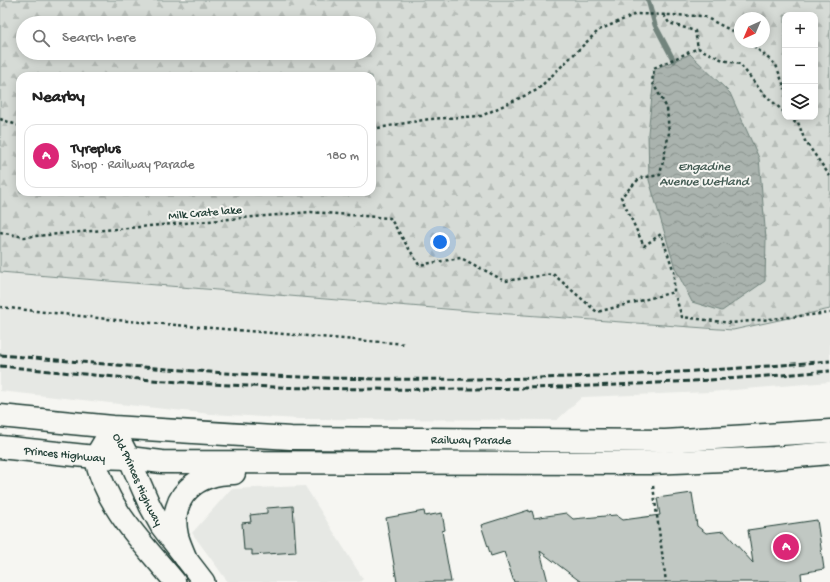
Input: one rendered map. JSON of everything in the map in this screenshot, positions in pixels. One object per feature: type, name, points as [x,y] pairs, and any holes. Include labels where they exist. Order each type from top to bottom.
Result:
[{"type":"highway","points":[[0,416],[113,427]]},
{"type":"highway","name":"Railway Parade","points":[[113,427],[291,438],[665,441],[830,431]]},
{"type":"highway","name":"Princes Highway","points":[[0,447],[95,458],[129,458]]},
{"type":"highway","name":"Railway Parade","points":[[129,458],[162,462],[657,463],[774,458],[830,453]]},
{"type":"highway","points":[[185,557],[177,536],[178,507],[184,495],[192,485],[201,478],[223,473],[450,473],[517,463]]},
{"type":"street","name":"Old Princes Highway","points":[[95,458],[113,427]]},
{"type":"street","name":"Old Princes Highway","points":[[113,427],[161,526],[204,582]]},
{"type":"street","points":[[95,458],[100,478],[110,498],[142,543],[175,582]]},
{"type":"path","points":[[376,128],[429,119],[481,116],[537,90],[599,30],[636,14],[703,16],[734,32]]},
{"type":"path","points":[[664,15],[669,23],[695,31],[698,48],[723,60],[740,64],[762,92],[782,110]]},
{"type":"path","name":"Milk Crate lake","points":[[0,232],[24,237],[311,212],[390,218],[419,265],[462,258],[505,282],[553,274],[597,312],[674,292],[674,272],[661,234],[644,246],[621,197],[640,178],[660,175],[669,133],[667,108],[652,82],[654,68],[698,48]]},
{"type":"path","points":[[756,48],[776,65],[783,84]]},
{"type":"path","points":[[0,120],[16,125]]},
{"type":"path","points":[[792,120],[800,127]]},
{"type":"path","points":[[797,120],[805,141],[830,176]]},
{"type":"path","points":[[676,298],[682,317],[731,323],[830,313]]},
{"type":"path","points":[[0,307],[116,320],[405,344]]},
{"type":"path","points":[[652,486],[666,582]]},
{"type":"shaded area","points":[[0,272],[482,312],[733,330],[830,309],[830,382],[710,392],[582,397],[557,420],[300,419],[211,414],[0,391]]},
{"type":"shaded area","points":[[305,486],[363,579],[360,582],[228,582],[192,533],[231,489]]},
{"type":"green space","points":[[0,0],[830,0],[830,309],[733,330],[482,312],[0,272]]},
{"type":"water","name":"Engadine Avenue Wetland","points":[[690,54],[730,93],[759,158],[766,239],[765,281],[722,311],[692,302],[675,268],[649,180],[648,133],[655,69]]},
{"type":"building","points":[[692,493],[697,526],[706,533],[724,531],[753,563],[748,530],[817,520],[824,569],[801,573],[802,582],[581,582],[540,551],[548,582],[514,582],[504,552],[491,556],[481,525],[529,510],[529,512],[532,511],[534,518],[566,513],[573,519],[616,515],[623,520],[660,515],[657,498]]},
{"type":"building","points":[[293,506],[296,552],[252,555],[252,550],[244,550],[242,523],[251,522],[250,515],[267,513],[267,508]]},
{"type":"building","points":[[424,511],[425,516],[442,513],[445,530],[442,531],[451,582],[397,582],[386,518]]},
{"type":"waterway","points":[[648,0],[655,25],[674,61]]},
{"type":"railway","points":[[0,355],[138,367],[275,376],[414,379],[553,378],[761,367],[830,361]]},
{"type":"railway","points":[[0,366],[206,384],[344,389],[483,389],[622,385],[761,377],[830,371]]},
{"type":"place","name":"Tyreplus","points":[[786,547]]}]
